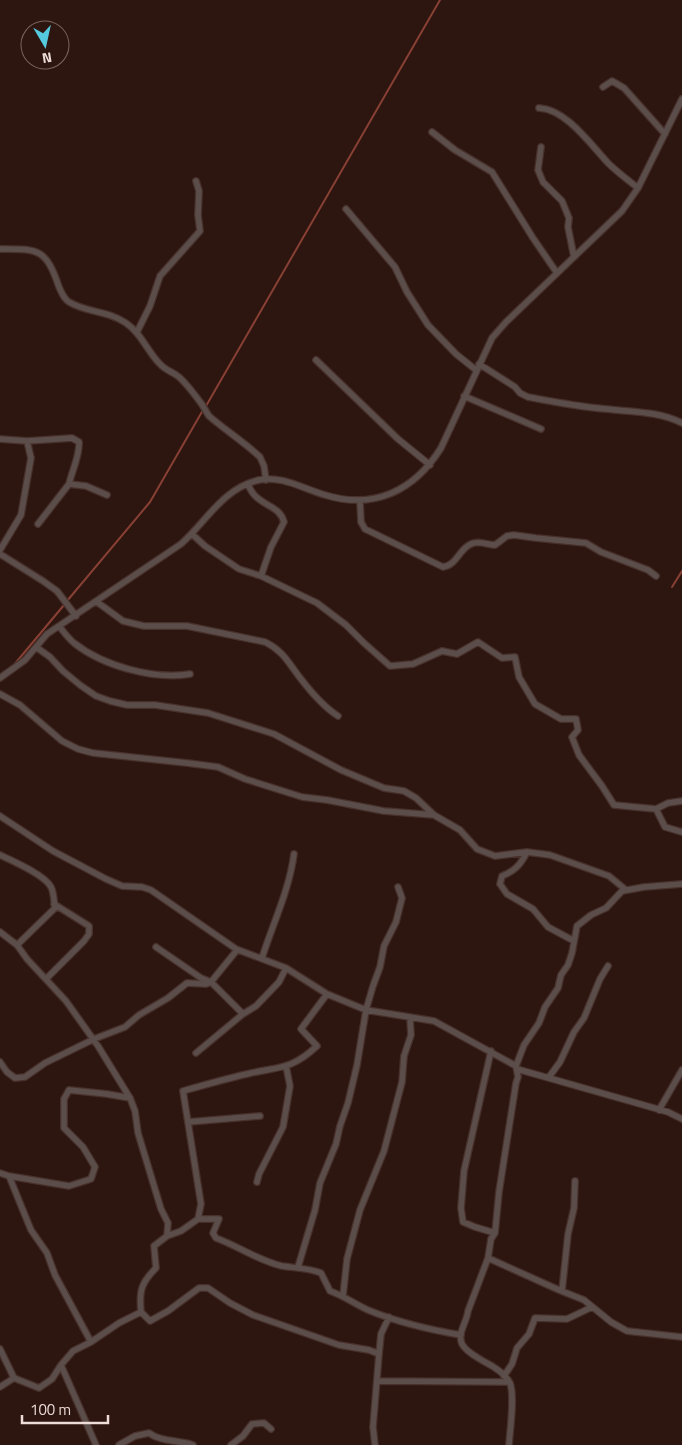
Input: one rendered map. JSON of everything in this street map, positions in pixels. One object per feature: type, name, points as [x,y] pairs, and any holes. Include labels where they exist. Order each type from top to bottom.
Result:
[{"type":"street","points":[[603,87],[612,81],[624,88],[665,134]]},
{"type":"street","points":[[0,678],[25,660],[47,634],[181,544],[224,498],[248,484],[266,480],[286,482],[325,496],[360,501],[383,496],[412,482],[430,465],[441,448],[492,338],[622,211],[638,188],[682,99]]},
{"type":"street","points":[[540,108],[549,108],[572,125],[609,164],[638,188]]},
{"type":"street","points":[[432,132],[455,150],[492,172],[557,273]]},
{"type":"street","points":[[540,147],[538,170],[543,182],[562,201],[569,218],[568,227],[574,257]]},
{"type":"street","points":[[137,332],[150,306],[160,276],[200,232],[198,215],[199,191],[196,181]]},
{"type":"street","points":[[346,209],[395,266],[407,292],[428,324],[456,354],[515,387],[520,393],[528,397],[604,409],[647,412],[670,417],[682,423]]},
{"type":"street","points":[[0,249],[31,249],[37,252],[54,269],[63,296],[70,302],[88,310],[107,313],[126,323],[137,332],[151,355],[191,390],[208,414],[260,457],[264,466],[266,480]]},
{"type":"street","points":[[316,360],[398,439],[430,465]]},
{"type":"street","points":[[464,396],[541,428]]},
{"type":"street","points":[[0,439],[72,438],[79,442],[79,450],[69,484],[38,524]]},
{"type":"street","points":[[0,550],[21,515],[31,458],[27,440]]},
{"type":"street","points":[[69,484],[86,486],[107,495]]},
{"type":"street","points":[[248,484],[251,493],[266,505],[279,511],[284,522],[271,547],[261,576]]},
{"type":"street","points":[[360,501],[361,522],[365,528],[443,567],[450,565],[468,544],[476,542],[495,544],[508,536],[514,535],[586,543],[602,552],[648,570],[656,576]]},
{"type":"street","points":[[192,534],[205,546],[239,569],[261,576],[317,603],[346,625],[390,666],[413,664],[442,651],[457,654],[478,642],[502,658],[515,658],[519,677],[535,704],[561,719],[576,719],[578,730],[572,737],[579,754],[614,805],[656,809],[668,803],[682,801]]},
{"type":"street","points":[[0,554],[57,591],[76,616]]},
{"type":"street","points":[[97,602],[123,621],[144,626],[187,626],[256,640],[274,646],[280,651],[302,681],[338,716]]},
{"type":"street","points":[[59,626],[74,643],[100,659],[121,668],[173,676],[190,674]]},
{"type":"street","points":[[36,647],[50,657],[63,672],[96,696],[127,705],[155,705],[208,713],[274,734],[341,770],[384,788],[404,791],[416,798],[434,815],[460,830],[477,849],[495,856],[527,852],[550,855],[609,876],[626,890]]},
{"type":"street","points":[[0,694],[20,705],[62,740],[78,749],[93,753],[187,762],[218,767],[245,779],[302,797],[384,811],[434,815]]},
{"type":"street","points":[[656,809],[665,827],[682,832]]},
{"type":"street","points":[[0,816],[53,851],[106,879],[122,886],[142,887],[151,890],[237,950],[286,968],[327,994],[366,1010],[410,1018],[429,1019],[491,1051],[517,1067],[668,1112],[682,1119]]},
{"type":"street","points":[[527,852],[514,872],[502,876],[500,884],[508,894],[533,909],[548,928],[574,941]]},
{"type":"street","points":[[262,958],[292,872],[294,854]]},
{"type":"street","points":[[0,855],[21,865],[51,887],[54,908],[17,945]]},
{"type":"street","points":[[509,1445],[510,1382],[495,1367],[464,1348],[461,1335],[488,1258],[491,1239],[495,1233],[499,1192],[518,1077],[517,1067],[524,1046],[539,1023],[545,1007],[558,988],[561,975],[568,965],[577,926],[591,915],[606,908],[622,891],[682,884]]},
{"type":"street","points":[[298,1267],[315,1210],[320,1183],[336,1144],[348,1103],[357,1065],[366,1010],[380,967],[384,946],[396,922],[402,898],[398,887]]},
{"type":"street","points":[[46,979],[89,934],[89,926],[54,904]]},
{"type":"street","points":[[0,932],[17,945],[27,959],[66,1002],[94,1039],[130,1098],[135,1111],[138,1133],[161,1209],[168,1223],[166,1236]]},
{"type":"street","points":[[156,947],[201,978],[211,982],[243,1014]]},
{"type":"street","points":[[0,1062],[7,1072],[15,1078],[25,1076],[46,1063],[94,1039],[125,1027],[139,1015],[168,998],[187,983],[206,984],[211,982],[237,950]]},
{"type":"street","points":[[549,1077],[560,1062],[574,1032],[584,1018],[600,979],[608,966]]},
{"type":"street","points":[[196,1053],[267,996],[279,982],[286,968]]},
{"type":"street","points":[[198,1219],[201,1204],[183,1091],[246,1074],[286,1066],[305,1057],[317,1046],[301,1029],[327,994]]},
{"type":"street","points":[[343,1296],[347,1259],[360,1210],[384,1151],[402,1082],[404,1056],[411,1035],[410,1018]]},
{"type":"street","points":[[491,1051],[464,1171],[461,1208],[463,1222],[495,1233]]},
{"type":"street","points":[[257,1182],[259,1174],[284,1127],[290,1086],[286,1066]]},
{"type":"street","points":[[659,1110],[682,1070]]},
{"type":"street","points":[[0,1173],[69,1186],[91,1178],[95,1167],[84,1147],[64,1128],[64,1099],[69,1090],[130,1098]]},
{"type":"street","points":[[188,1122],[260,1116]]},
{"type":"street","points":[[9,1176],[31,1230],[47,1253],[55,1275],[91,1342]]},
{"type":"street","points":[[562,1291],[568,1234],[574,1208],[575,1181]]},
{"type":"street","points":[[379,1354],[369,1350],[339,1345],[253,1315],[230,1303],[208,1288],[199,1288],[168,1311],[150,1320],[141,1312],[139,1295],[144,1287],[145,1279],[156,1268],[154,1246],[166,1236],[180,1231],[198,1219],[219,1219],[213,1233],[216,1238],[282,1266],[298,1267],[321,1273],[330,1291],[368,1310],[442,1332],[461,1335]]},
{"type":"street","points":[[488,1258],[584,1300],[627,1331],[682,1337]]},
{"type":"street","points":[[504,1376],[512,1364],[517,1348],[529,1334],[535,1318],[567,1319],[592,1307]]},
{"type":"street","points":[[0,1349],[14,1378],[38,1388],[52,1379],[73,1351],[141,1312]]},
{"type":"street","points":[[375,1445],[373,1427],[381,1334],[389,1317]]},
{"type":"street","points":[[61,1365],[96,1445]]},
{"type":"street","points":[[0,1387],[14,1378]]},
{"type":"street","points":[[377,1382],[510,1382]]},
{"type":"street","points":[[231,1445],[243,1436],[252,1424],[264,1423],[271,1429]]},
{"type":"street","points":[[119,1445],[135,1436],[149,1433],[156,1438],[182,1441],[193,1445]]},
{"type":"waterway","points":[[206,406],[440,0]]},
{"type":"waterway","points":[[67,601],[150,502],[203,410]]},
{"type":"waterway","points":[[672,587],[682,571]]},
{"type":"waterway","points":[[13,666],[64,605]]}]
